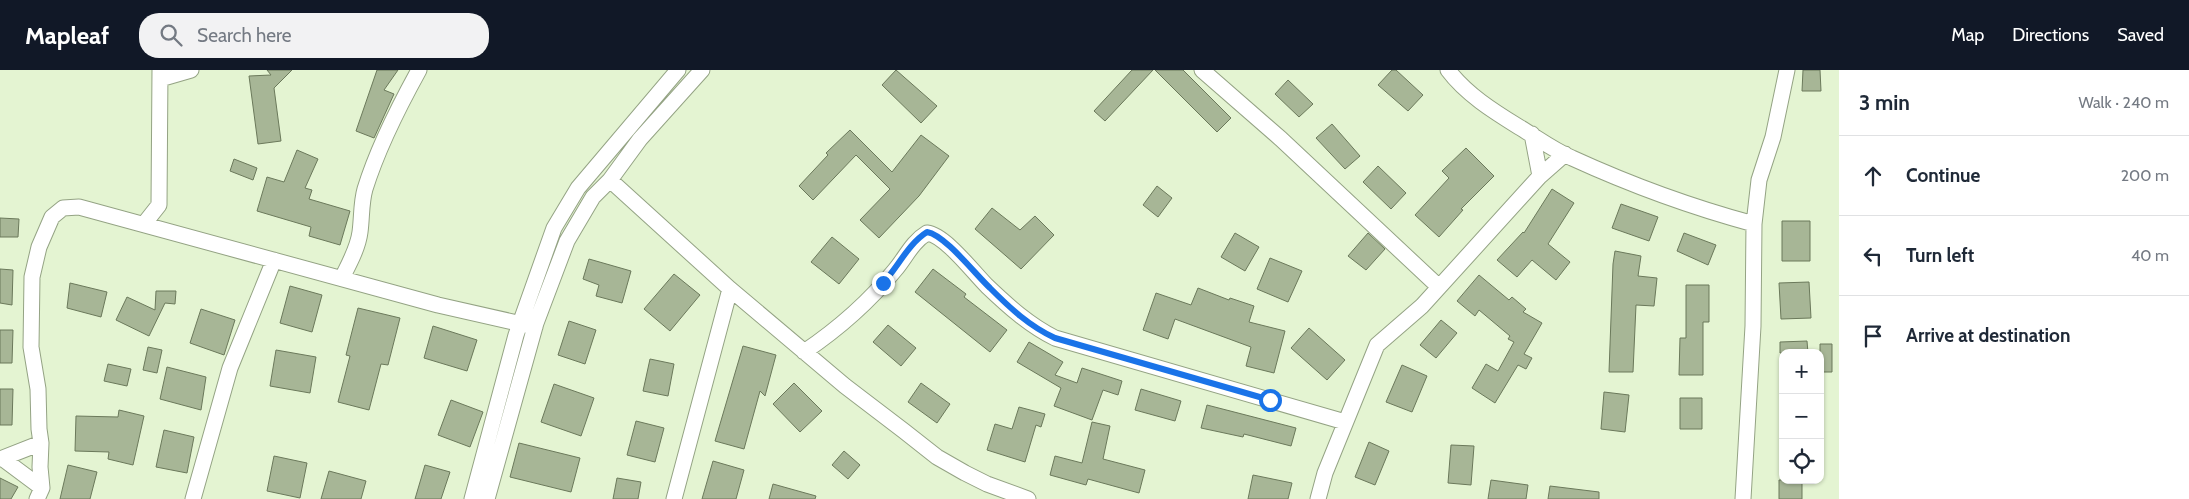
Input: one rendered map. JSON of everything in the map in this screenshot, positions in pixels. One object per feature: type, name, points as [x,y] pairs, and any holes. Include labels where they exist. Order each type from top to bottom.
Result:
[{"type":"street","points":[[144,224],[159,205],[160,74],[191,70]]},
{"type":"street","points":[[342,278],[357,245],[360,232],[361,207],[376,159],[393,118],[420,70]]},
{"type":"street","points":[[472,499],[520,324],[552,234],[578,188],[678,70]]},
{"type":"street","points":[[487,499],[534,327],[566,241],[593,197],[610,180],[640,139],[702,70]]},
{"type":"street","points":[[1202,70],[1281,139],[1439,287]]},
{"type":"street","points":[[1448,70],[1459,85],[1501,115],[1565,154],[1611,175],[1687,204],[1754,224]]},
{"type":"street","points":[[1743,499],[1753,326],[1754,224],[1760,180],[1773,137],[1787,70]]},
{"type":"street","points":[[1532,134],[1540,176]]},
{"type":"street","points":[[1318,499],[1325,473],[1377,345],[1422,306],[1540,176],[1565,154]]},
{"type":"street","points":[[610,180],[730,289],[804,352],[937,457],[988,484],[1027,499]]},
{"type":"street","points":[[40,493],[41,443],[38,389],[31,347],[32,277],[45,230],[52,217],[63,208],[79,207],[438,305],[534,327]]},
{"type":"street","points":[[804,352],[832,334],[859,309],[896,270],[919,238],[927,232],[942,239],[982,281],[1031,326],[1055,338],[1345,422]]},
{"type":"street","points":[[193,499],[230,368],[274,260]]},
{"type":"street","points":[[674,499],[730,289]]},
{"type":"street","points":[[40,493],[2,459],[41,443]]},
{"type":"building","points":[[267,70],[292,70],[274,88],[281,141],[258,144],[249,76],[271,75]]},
{"type":"building","points":[[377,70],[398,70],[384,90],[394,94],[374,138],[356,131]]},
{"type":"building","points":[[896,70],[937,106],[921,123],[882,85]]},
{"type":"building","points":[[1132,70],[1153,70],[1105,121],[1094,111]]},
{"type":"building","points":[[1155,70],[1183,70],[1231,118],[1217,132]]},
{"type":"building","points":[[1392,70],[1396,70],[1423,95],[1408,111],[1378,85]]},
{"type":"building","points":[[1803,70],[1820,70],[1821,91],[1802,91]]},
{"type":"building","points":[[1288,80],[1313,104],[1299,117],[1275,94]]},
{"type":"building","points":[[1332,124],[1360,156],[1345,169],[1316,138]]},
{"type":"building","points":[[850,130],[892,172],[921,135],[949,156],[919,196],[879,238],[860,220],[890,189],[856,155],[813,200],[799,186],[828,155],[826,153]]},
{"type":"building","points":[[1466,148],[1494,176],[1461,209],[1463,210],[1439,237],[1415,215],[1449,178],[1442,171]]},
{"type":"building","points":[[297,150],[318,159],[305,188],[312,190],[309,199],[350,211],[340,245],[309,236],[311,227],[257,211],[267,177],[284,182]]},
{"type":"building","points":[[234,159],[257,168],[253,180],[230,171]]},
{"type":"building","points":[[1378,166],[1406,193],[1391,209],[1363,182]]},
{"type":"building","points":[[1157,186],[1172,198],[1158,217],[1143,205]]},
{"type":"building","points":[[1552,189],[1574,203],[1548,244],[1570,262],[1556,280],[1532,260],[1517,277],[1497,260],[1524,233]]},
{"type":"building","points":[[1621,204],[1658,217],[1649,241],[1612,228]]},
{"type":"building","points":[[992,208],[1020,230],[1035,216],[1054,235],[1021,269],[975,229]]},
{"type":"building","points":[[0,218],[19,219],[18,237],[0,237]]},
{"type":"building","points":[[1782,221],[1810,221],[1810,261],[1782,261]]},
{"type":"building","points":[[1235,233],[1259,247],[1245,271],[1221,257]]},
{"type":"building","points":[[1368,233],[1385,249],[1366,270],[1348,256]]},
{"type":"building","points":[[1684,233],[1716,245],[1708,265],[1677,251]]},
{"type":"building","points":[[832,237],[859,259],[839,284],[811,262]]},
{"type":"building","points":[[1615,251],[1641,256],[1638,276],[1657,278],[1654,306],[1636,305],[1633,372],[1609,372]]},
{"type":"building","points":[[1270,258],[1302,271],[1288,302],[1257,289]]},
{"type":"building","points":[[589,259],[631,271],[622,303],[596,296],[599,285],[583,279]]},
{"type":"building","points":[[0,269],[13,270],[12,305],[0,303]]},
{"type":"building","points":[[933,269],[966,294],[964,297],[1007,330],[990,352],[915,292]]},
{"type":"building","points":[[674,274],[700,295],[670,331],[644,309]]},
{"type":"building","points":[[1479,275],[1509,300],[1512,297],[1526,309],[1523,312],[1542,323],[1524,354],[1532,358],[1526,369],[1518,365],[1495,403],[1472,388],[1486,364],[1498,371],[1514,342],[1508,339],[1510,336],[1479,310],[1475,316],[1457,301]]},
{"type":"building","points":[[1809,282],[1811,318],[1781,319],[1779,283]]},
{"type":"building","points":[[70,283],[107,292],[101,317],[67,308]]},
{"type":"building","points":[[1686,285],[1709,285],[1709,322],[1703,322],[1703,375],[1679,375],[1680,338],[1686,338]]},
{"type":"building","points":[[290,286],[322,295],[312,332],[280,323]]},
{"type":"building","points":[[1198,288],[1229,300],[1230,298],[1254,306],[1249,322],[1285,331],[1274,373],[1246,366],[1251,347],[1175,319],[1168,339],[1143,330],[1156,293],[1191,305]]},
{"type":"building","points":[[156,291],[176,291],[175,304],[165,303],[149,336],[116,320],[127,297],[155,310]]},
{"type":"building","points":[[358,308],[400,318],[388,365],[381,364],[369,410],[338,402],[350,356],[346,355]]},
{"type":"building","points":[[201,309],[235,320],[224,355],[190,343]]},
{"type":"building","points":[[1441,320],[1457,333],[1436,358],[1420,345]]},
{"type":"building","points":[[569,321],[596,330],[585,364],[558,355]]},
{"type":"building","points":[[888,325],[916,348],[901,366],[873,342]]},
{"type":"building","points":[[433,326],[477,340],[467,371],[424,358]]},
{"type":"building","points":[[1309,328],[1345,360],[1327,380],[1291,348]]},
{"type":"building","points":[[0,330],[13,330],[12,363],[0,363]]},
{"type":"building","points":[[1807,341],[1808,349],[1780,349],[1780,342]]},
{"type":"building","points":[[1029,342],[1063,362],[1055,375],[1077,383],[1082,368],[1122,381],[1118,395],[1103,390],[1092,420],[1054,406],[1061,388],[1017,362]]},
{"type":"building","points":[[1820,344],[1832,344],[1832,372],[1824,372],[1824,349],[1820,349]]},
{"type":"building","points":[[743,346],[776,355],[765,396],[760,391],[744,449],[715,441]]},
{"type":"building","points":[[148,347],[162,350],[157,373],[143,370]]},
{"type":"building","points":[[276,350],[316,357],[310,393],[270,386]]},
{"type":"building","points":[[650,359],[674,364],[668,396],[643,391]]},
{"type":"building","points":[[108,364],[131,369],[127,386],[104,381]]},
{"type":"building","points":[[1402,365],[1427,376],[1412,412],[1386,402]]},
{"type":"building","points":[[167,367],[206,377],[201,410],[160,399]]},
{"type":"building","points":[[794,383],[822,411],[800,432],[773,404]]},
{"type":"building","points":[[921,383],[950,404],[937,423],[908,402]]},
{"type":"building","points":[[554,384],[594,398],[581,436],[541,422]]},
{"type":"building","points":[[0,389],[13,389],[12,425],[0,425]]},
{"type":"building","points":[[1141,389],[1181,401],[1175,421],[1135,410]]},
{"type":"building","points":[[1604,392],[1629,395],[1625,432],[1601,429]]},
{"type":"building","points":[[1680,398],[1702,398],[1702,429],[1680,429]]},
{"type":"building","points":[[451,400],[483,412],[470,447],[438,435]]},
{"type":"building","points":[[1207,405],[1296,428],[1291,446],[1244,434],[1243,437],[1201,428]]},
{"type":"building","points":[[1019,407],[1045,414],[1041,427],[1036,425],[1025,462],[987,450],[995,424],[1012,429]]},
{"type":"building","points":[[119,410],[144,416],[133,465],[108,459],[109,452],[75,451],[76,416],[118,417]]},
{"type":"building","points":[[636,421],[664,428],[655,462],[627,455]]},
{"type":"building","points":[[1092,422],[1110,426],[1103,459],[1145,470],[1139,493],[1088,479],[1086,485],[1050,475],[1055,456],[1082,463]]},
{"type":"building","points":[[164,430],[194,437],[187,473],[156,467]]},
{"type":"building","points":[[1369,442],[1389,451],[1375,485],[1355,477]]},
{"type":"building","points":[[519,443],[580,458],[571,492],[510,477]]},
{"type":"building","points":[[1451,445],[1474,446],[1471,485],[1448,483]]},
{"type":"building","points":[[844,451],[860,465],[848,479],[832,465]]},
{"type":"building","points":[[274,456],[307,463],[300,498],[267,491]]},
{"type":"building","points":[[713,461],[744,470],[736,499],[702,499]]},
{"type":"building","points":[[68,465],[97,472],[90,499],[60,499]]},
{"type":"building","points":[[425,465],[450,472],[441,499],[415,499]]},
{"type":"building","points":[[329,471],[366,481],[361,499],[321,499]]},
{"type":"building","points":[[1253,475],[1292,483],[1288,499],[1248,499]]},
{"type":"building","points":[[0,478],[18,487],[11,499],[0,499]]},
{"type":"building","points":[[617,478],[641,482],[638,499],[613,499]]},
{"type":"building","points":[[1491,480],[1528,485],[1526,499],[1488,499]]},
{"type":"building","points":[[773,484],[816,496],[815,499],[769,499]]},
{"type":"building","points":[[1779,484],[1802,484],[1802,499],[1779,499]]},
{"type":"building","points":[[1550,486],[1599,492],[1599,499],[1548,499]]},
{"type":"route","points":[[883,283],[896,270],[919,238],[927,232],[932,233],[942,239],[1018,315],[1043,333],[1066,342],[1270,400]]}]
